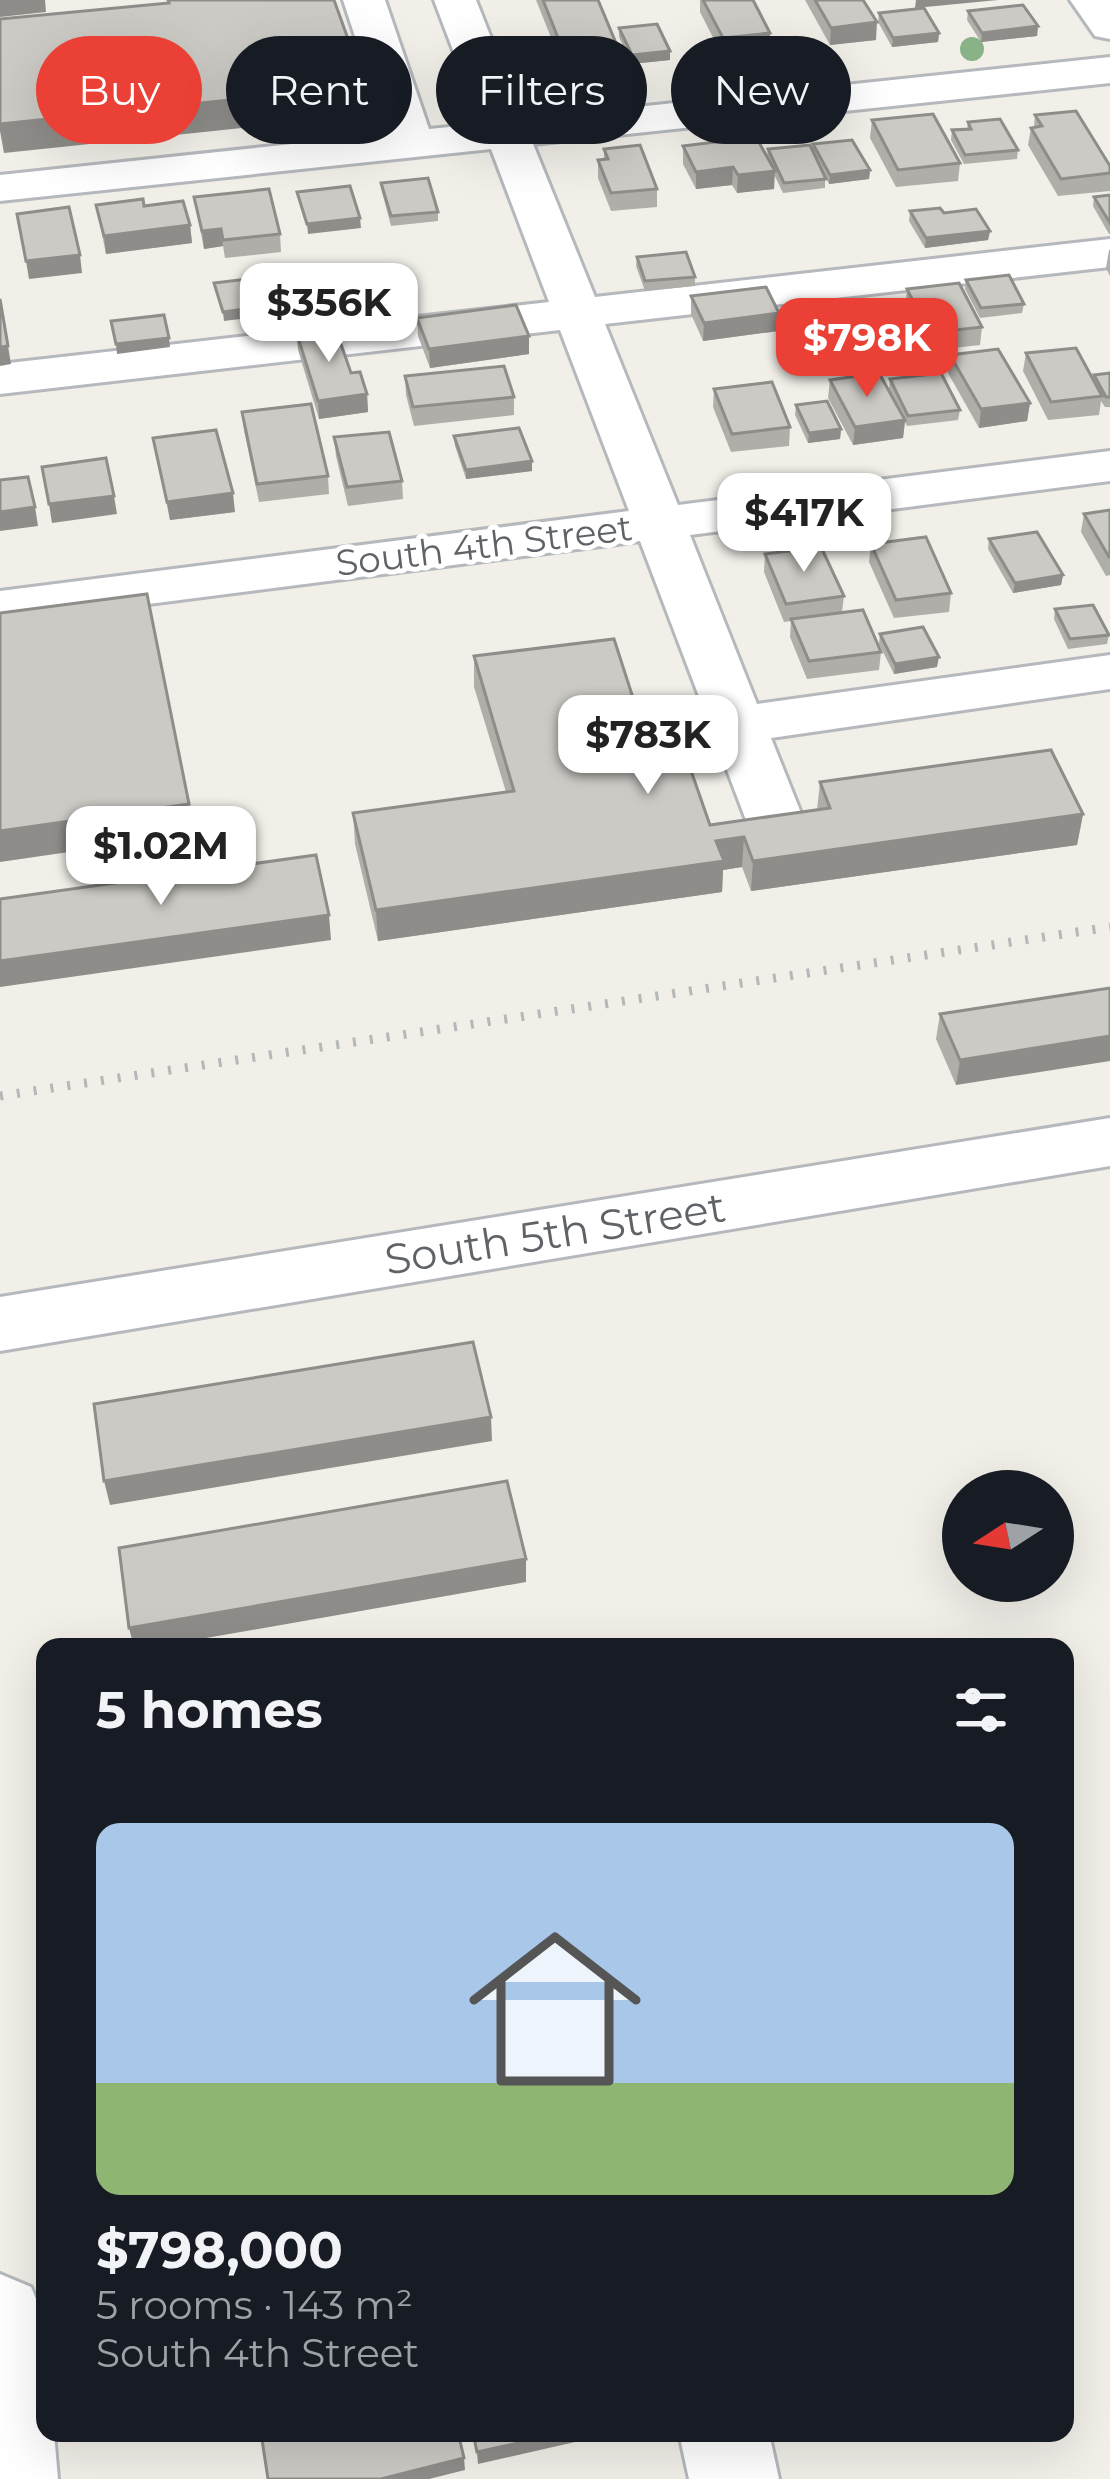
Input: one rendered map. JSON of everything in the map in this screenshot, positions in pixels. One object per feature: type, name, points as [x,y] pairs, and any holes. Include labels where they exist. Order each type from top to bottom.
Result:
[{"type":"street","points":[[364,0],[376,36]]},
{"type":"street","points":[[455,0],[469,36]]},
{"type":"street","points":[[1091,0],[1110,28]]},
{"type":"street","points":[[647,118],[1110,70]]},
{"type":"street","points":[[412,143],[436,140]]},
{"type":"street","points":[[0,188],[403,144]]},
{"type":"street","points":[[512,144],[778,828]]},
{"type":"street","points":[[0,379],[1110,253]]},
{"type":"street","name":"South 4th Street","points":[[0,607],[1110,466]]},
{"type":"street","points":[[737,725],[1110,672]]},
{"type":"street","name":"South 5th Street","points":[[0,1324],[1110,1142]]},
{"type":"street","points":[[13,2479],[16,2334]]},
{"type":"street","points":[[726,2442],[734,2479]]},
{"type":"building","points":[[334,0],[347,36],[226,36],[226,100],[202,103],[202,36],[36,36],[36,120],[0,124],[0,19],[169,3]]},
{"type":"building","points":[[543,0],[598,0],[613,36],[557,36]]},
{"type":"building","points":[[703,0],[753,0],[770,33],[742,36],[722,36]]},
{"type":"building","points":[[815,0],[863,0],[877,22],[831,28]]},
{"type":"building","points":[[1023,5],[1038,26],[982,33],[968,11]]},
{"type":"building","points":[[924,8],[939,33],[893,38],[879,13]]},
{"type":"building","points":[[657,24],[670,51],[647,53],[647,36],[623,36],[619,28]]},
{"type":"building","points":[[1076,111],[1110,173],[1061,179],[1031,128],[1042,126],[1035,115]]},
{"type":"building","points":[[933,114],[960,163],[898,170],[872,120]]},
{"type":"building","points":[[1000,119],[1018,150],[965,155],[952,130],[971,129],[968,122]]},
{"type":"building","points":[[851,140],[870,170],[830,175],[813,144],[851,144]]},
{"type":"building","points":[[760,144],[775,171],[738,175],[733,167],[696,172],[683,146]]},
{"type":"building","points":[[640,145],[657,189],[611,193],[598,160],[608,159],[604,149]]},
{"type":"building","points":[[810,145],[826,179],[784,183],[768,149]]},
{"type":"building","points":[[428,178],[438,212],[391,216],[381,183]]},
{"type":"building","points":[[350,186],[360,218],[307,224],[297,192]]},
{"type":"building","points":[[269,189],[280,234],[223,240],[221,229],[202,231],[194,197]]},
{"type":"building","points":[[1110,195],[1110,223],[1094,197]]},
{"type":"building","points":[[143,199],[144,206],[183,201],[190,225],[104,236],[96,205]]},
{"type":"building","points":[[69,207],[80,255],[26,261],[17,214]]},
{"type":"building","points":[[940,208],[944,213],[976,209],[990,231],[926,238],[910,211]]},
{"type":"building","points":[[686,252],[695,277],[645,281],[637,257]]},
{"type":"building","points":[[1009,275],[1024,304],[981,308],[966,280]]},
{"type":"building","points":[[264,277],[273,305],[223,312],[214,283]]},
{"type":"building","points":[[959,283],[982,327],[929,333],[907,289]]},
{"type":"building","points":[[766,287],[779,313],[704,323],[691,296]]},
{"type":"building","points":[[0,299],[8,346],[0,347]]},
{"type":"building","points":[[516,305],[529,336],[429,349],[417,318]]},
{"type":"building","points":[[164,315],[169,338],[116,344],[111,321]]},
{"type":"building","points":[[335,327],[351,373],[360,372],[367,394],[318,401],[296,331]]},
{"type":"building","points":[[1076,348],[1102,396],[1051,402],[1026,353]]},
{"type":"building","points":[[998,349],[1030,403],[981,409],[950,355]]},
{"type":"building","points":[[504,366],[514,397],[413,407],[405,376]]},
{"type":"building","points":[[879,373],[905,420],[855,427],[830,380]]},
{"type":"building","points":[[941,373],[960,410],[908,416],[890,379]]},
{"type":"building","points":[[1110,373],[1110,397],[1106,397],[1094,375]]},
{"type":"building","points":[[772,382],[790,427],[732,434],[714,389]]},
{"type":"building","points":[[827,401],[841,429],[809,433],[796,405]]},
{"type":"building","points":[[311,404],[328,476],[257,484],[242,412]]},
{"type":"building","points":[[519,428],[532,461],[466,470],[454,436]]},
{"type":"building","points":[[216,430],[233,493],[167,502],[153,438]]},
{"type":"building","points":[[389,432],[402,481],[347,487],[334,437]]},
{"type":"building","points":[[106,458],[114,496],[49,504],[42,467]]},
{"type":"building","points":[[28,477],[35,507],[0,512],[0,480]]},
{"type":"building","points":[[1110,510],[1110,557],[1109,557],[1084,514]]},
{"type":"building","points":[[1037,532],[1063,575],[1015,583],[989,539]]},
{"type":"building","points":[[926,537],[951,593],[896,600],[871,544]]},
{"type":"building","points":[[821,547],[844,596],[786,604],[765,554]]},
{"type":"building","points":[[147,594],[189,804],[0,831],[0,613]]},
{"type":"building","points":[[1093,605],[1109,635],[1070,639],[1055,609]]},
{"type":"building","points":[[863,610],[881,652],[809,661],[791,619]]},
{"type":"building","points":[[923,627],[939,657],[895,664],[880,634]]},
{"type":"building","points":[[614,639],[656,769],[689,765],[710,825],[830,808],[820,782],[1051,750],[1083,814],[753,861],[744,837],[716,841],[724,861],[376,910],[353,813],[514,791],[474,656]]},
{"type":"building","points":[[316,855],[329,915],[0,961],[0,899]]},
{"type":"building","points":[[1110,988],[1110,1036],[960,1060],[940,1014]]},
{"type":"building","points":[[473,1342],[491,1417],[104,1481],[94,1404]]},
{"type":"building","points":[[507,1481],[526,1559],[129,1628],[119,1548]]},
{"type":"building","points":[[262,2442],[460,2442],[464,2458],[381,2479],[268,2479]]},
{"type":"building","points":[[475,2442],[523,2442],[477,2452]]},
{"type":"railway","points":[[0,1096],[1110,927]]}]
